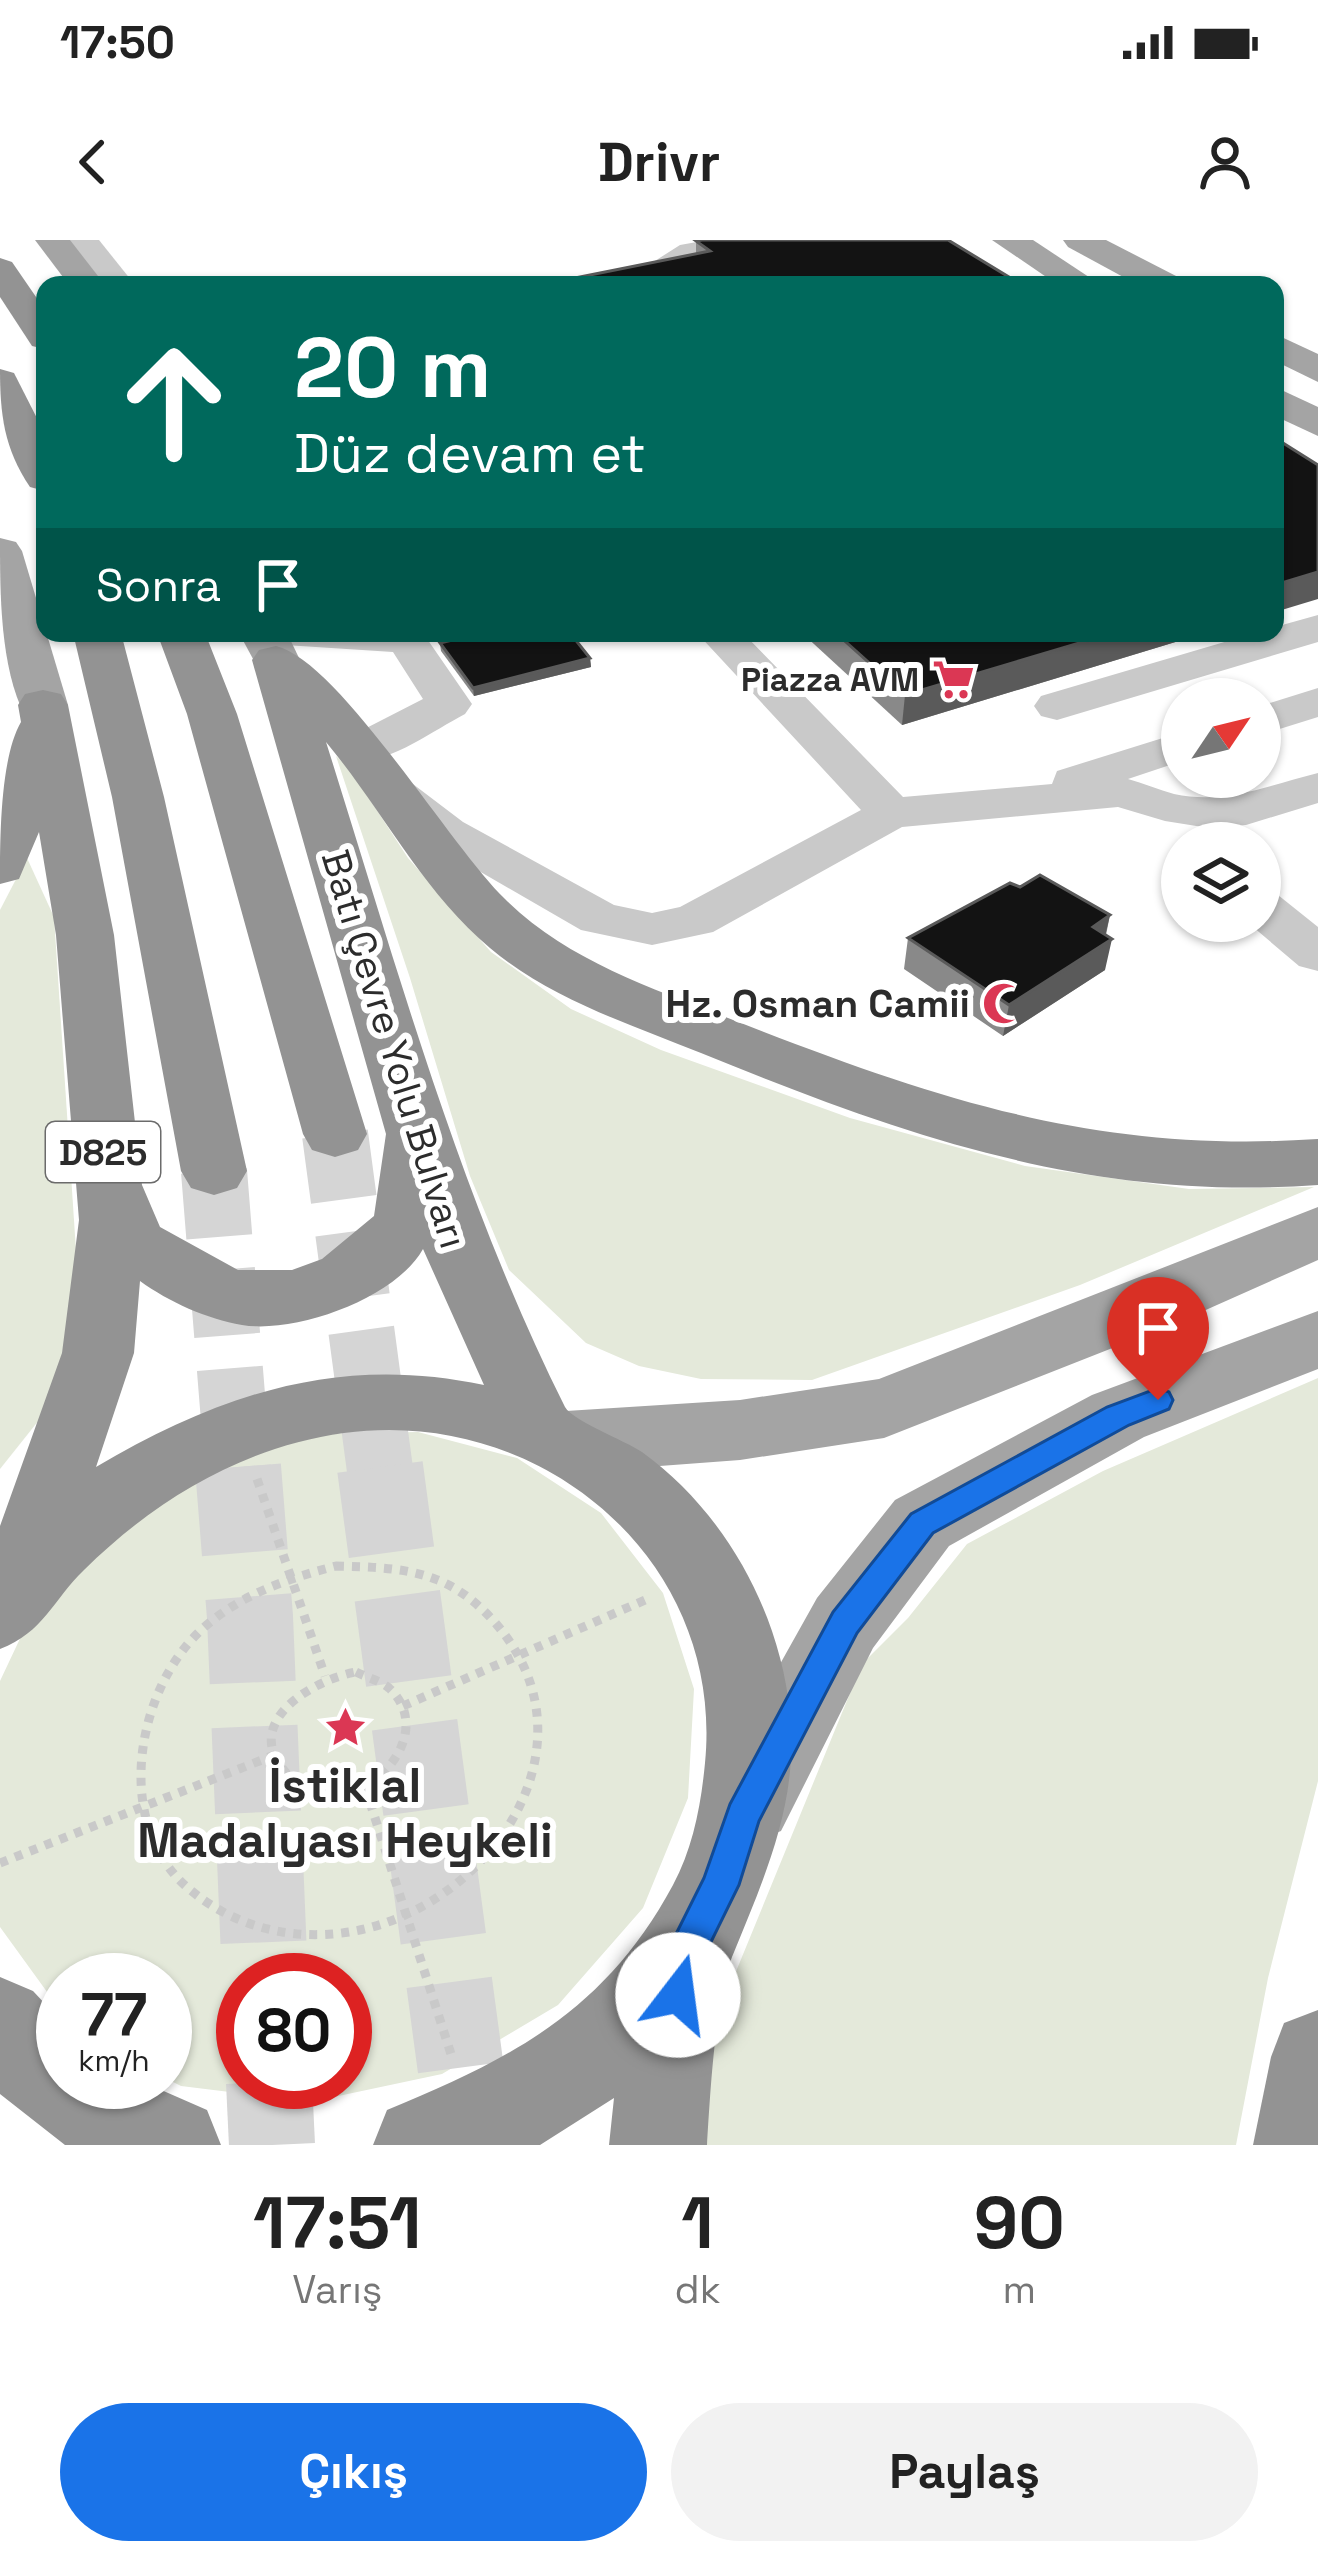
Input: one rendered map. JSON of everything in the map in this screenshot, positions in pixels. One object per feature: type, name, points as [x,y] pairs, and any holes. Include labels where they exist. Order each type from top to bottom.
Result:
[{"type":"highway","points":[[0,269],[36,324]]},
{"type":"highway","points":[[0,381],[36,459]]},
{"type":"highway","points":[[99,642],[138,797],[214,1171]]},
{"type":"highway","name":"Batı Çevre Yolu Bulvarı","points":[[184,642],[212,714],[335,1134]]},
{"type":"highway","name":"Batı Çevre Yolu Bulvarı","points":[[285,642],[415,1126],[462,1263],[552,1436]]},
{"type":"highway","points":[[286,642],[441,866],[534,953],[642,1006],[764,1056],[940,1117],[1064,1150],[1188,1166],[1318,1162]]},
{"type":"highway","name":"D825","points":[[0,867],[28,788],[43,705]]},
{"type":"highway","name":"D825","points":[[9,1601],[98,1353],[112,1220],[85,935],[43,705]]},
{"type":"highway","points":[[106,1178],[134,1243],[173,1270],[246,1299],[296,1297],[346,1278],[393,1242],[407,1216],[415,1126]]},
{"type":"highway","points":[[9,1601],[82,1517],[141,1473],[205,1440],[271,1416],[340,1403],[408,1401],[475,1410],[552,1436],[618,1474],[663,1514],[700,1562],[728,1618],[746,1680],[751,1746],[742,1816],[721,1885],[686,1952],[626,2025],[566,2076],[515,2108],[422,2145]]},
{"type":"highway","points":[[658,2145],[663,2081],[686,1952]]},
{"type":"highway","points":[[0,2024],[26,2057],[104,2116]]},
{"type":"highway","points":[[1302,2145],[1318,2056]]},
{"type":"main road","points":[[52,240],[80,276]]},
{"type":"main road","points":[[1009,240],[1068,276]]},
{"type":"main road","points":[[1080,240],[1148,276]]},
{"type":"main road","points":[[1284,350],[1318,370]]},
{"type":"main road","points":[[1284,404],[1318,424]]},
{"type":"main road","name":"D825","points":[[0,551],[43,705]]},
{"type":"main road","points":[[552,1436],[740,1430],[884,1408],[1156,1302],[1318,1232]]},
{"type":"main road","points":[[742,1816],[845,1623],[922,1523],[1118,1416],[1318,1339]]},
{"type":"street","points":[[83,240],[112,276]]},
{"type":"street","points":[[663,266],[691,252],[768,240]]},
{"type":"street","points":[[1284,638],[1318,628]]},
{"type":"street","points":[[408,642],[449,704],[374,769],[446,832],[599,918],[652,929],[695,920],[891,813],[1122,792],[1165,807],[1209,813],[1246,810],[1318,787]]},
{"type":"street","points":[[727,642],[891,813]]},
{"type":"street","points":[[1057,706],[1271,642]]},
{"type":"street","points":[[1281,714],[1318,702]]},
{"type":"street","points":[[1027,799],[1161,753]]},
{"type":"street","points":[[1122,792],[1161,824]]},
{"type":"street","points":[[1281,923],[1318,954]]},
{"type":"path","points":[[255,1475],[325,1676]]},
{"type":"path","points":[[336,1566],[395,1567],[449,1585],[494,1617],[520,1655],[539,1722],[531,1786],[498,1847],[446,1897],[377,1929],[304,1937],[236,1921],[181,1882],[148,1827],[139,1768],[150,1708],[180,1655],[224,1612],[291,1578],[336,1566]]},
{"type":"path","points":[[403,1706],[663,1593]]},
{"type":"path","points":[[356,1672],[371,1676],[392,1690],[403,1706],[405,1745],[394,1764],[364,1787],[337,1795],[314,1793],[296,1784],[282,1769],[277,1754],[275,1730],[282,1710],[296,1692],[325,1676],[356,1672]]},
{"type":"path","points":[[0,1862],[277,1754]]},
{"type":"path","points":[[364,1787],[455,2066]]},
{"type":"shaded area","points":[[336,756],[350,769],[408,858],[491,952],[571,1009],[661,1050],[850,1118],[1025,1166],[1189,1189],[1314,1187],[1080,1285],[812,1380],[701,1379],[639,1366],[586,1343],[509,1270],[470,1176]]},
{"type":"shaded area","points":[[27,858],[54,917],[78,1281],[51,1405],[0,1469],[0,910]]},
{"type":"shaded area","points":[[1318,1378],[1318,1781],[1268,1978],[1236,2145],[701,2145],[696,2103],[728,1991],[862,1664],[908,1618],[967,1544],[1103,1471]]},
{"type":"shaded area","points":[[418,1432],[517,1458],[601,1513],[663,1593],[694,1689],[688,1798],[643,1908],[558,2005],[442,2074],[372,2089],[372,1953],[216,1953],[216,2090],[192,2087],[192,1953],[36,1953],[36,1977],[0,1927],[0,1681],[33,1611],[111,1526],[206,1467],[312,1434]]},
{"type":"building","points":[[948,240],[1007,276],[585,276],[710,251],[696,241]]},
{"type":"building","points":[[1284,444],[1318,465],[1318,572],[1284,582]]},
{"type":"building","points":[[577,642],[590,658],[473,688],[440,643]]},
{"type":"building","points":[[846,642],[1083,642],[905,695]]},
{"type":"building","name":"Hz. Osman Camii","points":[[1040,875],[1110,915],[1093,927],[1112,939],[1009,1005],[908,938],[1010,883],[1020,887]]},
{"type":"tunnel","points":[[335,1134],[380,1470]]},
{"type":"tunnel","points":[[214,1171],[238,1470]]},
{"type":"tunnel","points":[[238,1467],[250,1617],[264,1953]]},
{"type":"tunnel","points":[[380,1467],[471,2145]]},
{"type":"tunnel","points":[[270,2109],[272,2145]]},
{"type":"place","name":"Piazza AVM","points":[[953,679]]},
{"type":"place","name":"Hz. Osman Camii","points":[[1004,1003]]},
{"type":"place","name":"İstiklal Madalyası Heykeli","points":[[345,1727]]},
{"type":"route","points":[[678,1995],[686,1952],[721,1885],[742,1816],[845,1623],[922,1523],[1118,1416],[1158,1400]]}]
